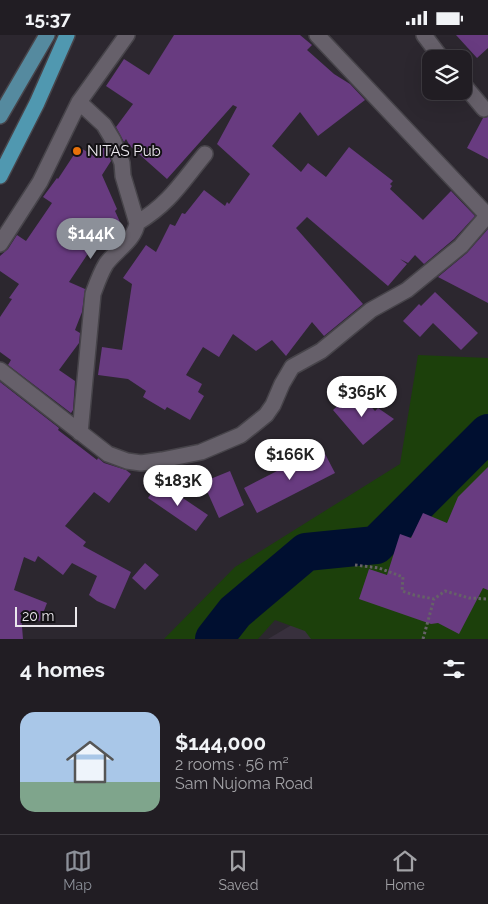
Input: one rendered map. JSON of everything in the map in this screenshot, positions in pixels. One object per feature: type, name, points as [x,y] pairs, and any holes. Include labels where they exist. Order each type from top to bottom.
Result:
[{"type":"highway","points":[[0,176],[37,103],[67,35]]},
{"type":"main road","points":[[0,116],[47,35]]},
{"type":"street","points":[[0,244],[40,182],[79,102],[127,35]]},
{"type":"street","points":[[0,370],[108,454],[127,461],[141,463],[201,452],[242,435],[266,415],[292,367],[321,351],[371,310],[407,291],[461,246],[488,216],[317,35]]},
{"type":"street","points":[[424,35],[435,50]]},
{"type":"street","points":[[472,95],[484,109]]},
{"type":"street","points":[[79,102],[104,125],[113,140],[122,163],[123,176],[137,223],[129,239],[107,263],[93,294],[80,433]]},
{"type":"street","points":[[137,223],[152,214],[169,199],[205,154]]},
{"type":"path","points":[[354,565],[379,568],[404,577],[402,591],[434,599]]},
{"type":"path","points":[[423,639],[434,599],[445,591],[469,598],[488,599]]},
{"type":"shaded area","points":[[300,620],[393,639],[268,639]]},
{"type":"green space","points":[[418,355],[488,358],[488,639],[311,639],[305,631],[275,620],[258,639],[164,639],[235,567],[400,464]]},
{"type":"building","points":[[174,35],[300,35],[312,45],[307,50],[334,74],[350,84],[365,100],[318,136],[300,112],[272,146],[301,172],[308,163],[326,177],[349,147],[393,181],[390,184],[392,186],[390,189],[423,220],[451,191],[475,216],[454,239],[424,264],[415,255],[408,263],[400,259],[407,264],[388,286],[307,217],[296,228],[363,304],[324,336],[312,322],[286,356],[272,340],[256,351],[233,334],[219,357],[203,347],[186,375],[202,384],[198,392],[204,396],[190,420],[167,407],[165,410],[143,397],[146,391],[128,379],[98,375],[102,347],[122,350],[132,284],[123,278],[146,245],[156,252],[170,224],[175,226],[182,213],[185,214],[204,190],[225,206],[227,202],[229,204],[250,174],[217,144],[237,107],[233,105],[167,179],[130,146],[126,139],[124,142],[116,127],[133,104],[106,86],[124,59],[149,75]]},
{"type":"building","points":[[456,35],[488,35],[488,48],[477,58],[472,50],[470,50]]},
{"type":"building","points":[[488,117],[488,159],[467,148],[483,118]]},
{"type":"building","points":[[104,143],[111,161],[102,175],[117,209],[115,211],[124,231],[93,246],[69,282],[85,289],[82,312],[75,330],[80,333],[79,343],[59,370],[75,381],[73,410],[71,413],[8,365],[11,360],[0,352],[0,317],[12,299],[9,298],[19,284],[0,271],[0,256],[8,249],[17,235],[26,241],[52,203],[43,197],[58,179],[79,147],[94,156]]},
{"type":"building","points":[[488,229],[488,303],[438,277],[467,253]]},
{"type":"building","points":[[435,292],[478,333],[461,350],[433,323],[420,337],[403,321],[419,304],[421,306]]},
{"type":"building","points":[[0,382],[97,460],[98,458],[104,463],[126,470],[131,474],[109,503],[94,492],[65,526],[86,542],[83,546],[131,572],[115,609],[89,595],[97,576],[72,563],[63,575],[38,556],[35,562],[24,557],[14,590],[47,603],[40,621],[21,614],[23,639],[0,639]]},
{"type":"building","points":[[353,392],[365,400],[375,411],[378,408],[394,419],[363,445],[333,410]]},
{"type":"building","points":[[322,448],[335,473],[257,513],[244,488]]},
{"type":"building","points":[[488,467],[488,590],[483,588],[459,634],[438,623],[431,624],[359,599],[369,569],[387,575],[400,534],[411,538],[423,513],[447,523],[458,497]]},
{"type":"building","points":[[230,471],[244,505],[219,518],[203,482]]},
{"type":"building","points":[[159,482],[208,515],[196,531],[148,498]]},
{"type":"building","points":[[145,563],[159,575],[145,590],[132,578]]},
{"type":"waterway","points":[[214,639],[235,612],[306,552],[376,545],[488,433]]},
{"type":"place","name":"NITAS Pub","points":[[77,151]]}]
